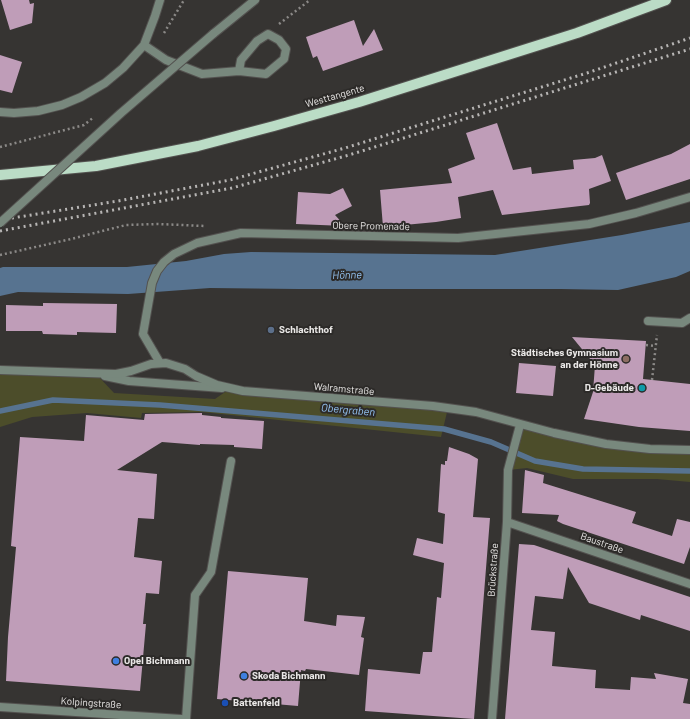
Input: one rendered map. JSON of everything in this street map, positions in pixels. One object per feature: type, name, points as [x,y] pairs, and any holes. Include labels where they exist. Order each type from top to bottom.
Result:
[{"type":"main road","name":"Westtangente","points":[[0,175],[96,166],[198,146],[267,128],[359,102],[577,33],[666,0]]},
{"type":"street","points":[[0,112],[14,113],[38,111],[62,106],[105,83],[123,68],[144,45],[160,0]]},
{"type":"street","points":[[0,223],[121,113],[255,0]]},
{"type":"street","points":[[144,45],[166,60],[202,74],[239,71],[266,74],[284,59],[286,49],[279,40],[268,34],[257,41],[241,60],[239,71]]},
{"type":"street","name":"Obere Promenade","points":[[160,363],[143,334],[152,283],[157,271],[164,262],[174,254],[197,243],[240,233],[458,238],[589,224],[636,213],[690,197]]},
{"type":"street","points":[[648,321],[682,323],[690,318]]},
{"type":"street","name":"Walramstraße","points":[[0,370],[116,374],[131,371],[151,364],[160,363],[175,365],[207,381],[229,389],[433,406],[476,412],[569,437],[606,444],[650,449],[690,450]]},
{"type":"street","points":[[96,374],[130,381],[229,389]]},
{"type":"street","name":"Brückstraße","points":[[492,719],[507,522],[508,470],[520,424]]},
{"type":"street","points":[[186,719],[195,595],[211,572],[231,461]]},
{"type":"street","name":"Baustraße","points":[[507,522],[690,584]]},
{"type":"street","name":"Kolpingstraße","points":[[0,707],[181,719]]},
{"type":"path","points":[[268,34],[310,0]]},
{"type":"path","points":[[0,147],[84,125],[96,116]]},
{"type":"path","points":[[0,255],[70,240],[126,225],[158,224],[211,227]]},
{"type":"path","points":[[652,380],[658,322]]},
{"type":"path","points":[[646,345],[656,346]]},
{"type":"green space","points":[[0,371],[96,374],[114,393],[215,399],[228,390],[448,408],[441,437],[202,412],[142,413],[141,418],[87,413],[32,417],[0,427]]},
{"type":"green space","points":[[520,425],[576,438],[690,451],[690,482],[657,479],[573,479],[527,468],[508,470]]},
{"type":"water","name":"Hönne","points":[[690,222],[690,271],[676,277],[618,290],[210,288],[128,294],[18,292],[0,296],[0,268],[3,267],[127,267],[186,261],[224,254],[251,252],[495,255],[622,235]]},
{"type":"building","points":[[1,0],[29,0],[30,4],[34,3],[32,23],[10,30]]},
{"type":"building","points":[[354,20],[363,46],[374,29],[383,50],[323,71],[317,56],[313,58],[306,37]]},
{"type":"building","points":[[0,55],[22,62],[12,93],[0,90]]},
{"type":"building","points":[[497,123],[513,170],[531,167],[532,174],[574,169],[573,160],[595,158],[602,155],[611,181],[589,189],[589,205],[502,215],[493,190],[458,197],[461,218],[383,227],[380,190],[452,183],[448,169],[475,159],[466,133]]},
{"type":"building","points":[[690,144],[690,179],[626,200],[616,173],[671,154]]},
{"type":"building","points":[[343,188],[352,206],[335,215],[345,226],[296,224],[298,192],[330,194]]},
{"type":"building","points":[[43,303],[117,304],[116,333],[77,332],[77,335],[43,334],[42,331],[6,331],[6,305],[43,306]]},
{"type":"building","name":"D-Gebäude","points":[[572,337],[646,341],[643,379],[690,384],[690,431],[639,427],[584,419],[593,392],[595,365]]},
{"type":"building","points":[[519,363],[556,366],[553,396],[516,393]]},
{"type":"building","points":[[202,413],[202,415],[221,418],[264,421],[262,449],[234,447],[234,445],[200,445],[162,442],[117,470],[157,474],[154,519],[138,518],[134,557],[162,561],[159,594],[146,593],[143,624],[146,624],[140,691],[6,681],[8,637],[16,547],[11,546],[20,437],[84,441],[86,415],[144,420],[145,414]]},
{"type":"building","points":[[449,447],[478,459],[473,517],[490,518],[474,719],[365,711],[368,669],[420,674],[423,652],[432,652],[437,597],[441,598],[444,563],[413,555],[417,538],[443,544],[445,514],[438,512],[441,464],[445,465],[445,461],[447,461]]},
{"type":"building","points":[[525,470],[544,475],[543,483],[636,512],[632,523],[672,536],[677,519],[690,522],[690,547],[684,564],[563,524],[557,521],[559,515],[522,513]]},
{"type":"building","points":[[519,544],[534,545],[690,597],[690,631],[641,615],[640,620],[589,603],[568,567],[563,599],[535,596],[531,630],[555,632],[552,666],[596,670],[595,688],[630,690],[631,677],[656,679],[654,673],[688,679],[683,703],[690,704],[690,719],[505,719]]},
{"type":"building","points":[[228,571],[308,578],[304,621],[336,626],[337,615],[365,617],[361,637],[364,638],[359,675],[306,669],[305,671],[301,670],[298,706],[217,699]]},
{"type":"waterway","name":"Obergraben","points":[[0,411],[53,400],[160,405],[444,429],[491,442],[535,461],[583,469],[690,471]]},
{"type":"railway","points":[[0,220],[118,201],[230,180],[345,148],[587,73],[690,38]]},
{"type":"railway","points":[[0,231],[232,188],[349,155],[690,49]]},
{"type":"place","name":"Schlachthof","points":[[271,330]]},
{"type":"place","name":"Städtisches Gymnasium an der Hönne","points":[[626,359]]},
{"type":"place","name":"D-Gebäude","points":[[642,388]]},
{"type":"place","name":"Opel Bichmann","points":[[116,661]]},
{"type":"place","name":"Skoda Bichmann","points":[[244,676]]},
{"type":"place","name":"Battenfeld","points":[[225,703]]}]
